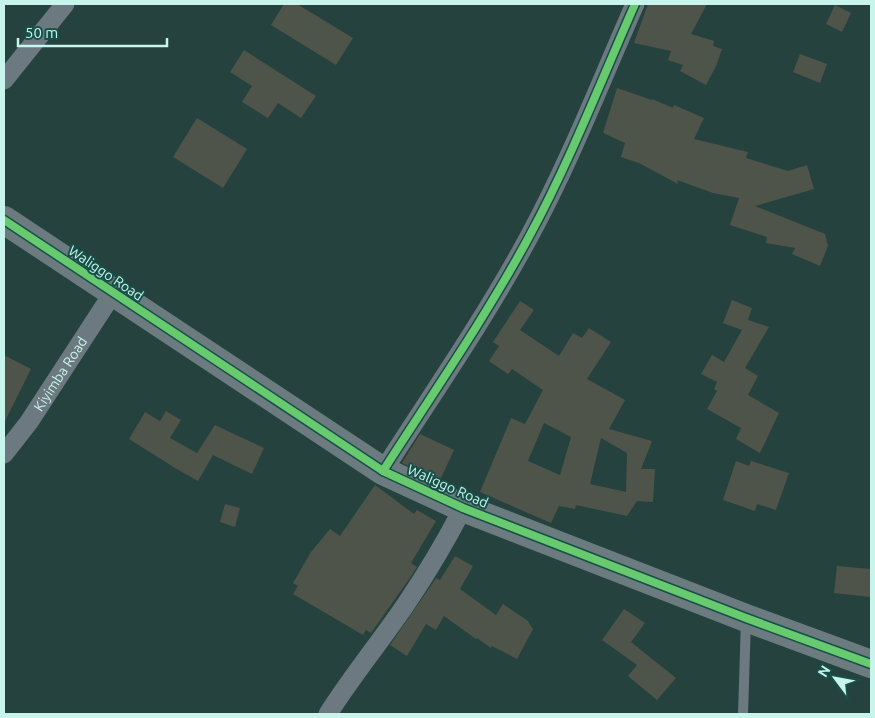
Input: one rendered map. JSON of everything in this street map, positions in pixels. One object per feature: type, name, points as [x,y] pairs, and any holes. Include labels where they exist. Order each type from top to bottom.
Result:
[{"type":"street","points":[[4,80],[65,4]]},
{"type":"street","points":[[383,470],[472,333],[530,235],[575,143],[635,4]]},
{"type":"street","name":"Waliggo Road","points":[[4,220],[383,470],[463,508],[746,618],[871,664]]},
{"type":"street","name":"Kiyimba Road","points":[[4,454],[29,422],[112,293]]},
{"type":"street","points":[[328,714],[405,605],[441,550],[463,508]]},
{"type":"lane","points":[[743,714],[746,618]]},
{"type":"building","points":[[284,4],[297,4],[353,38],[336,65],[271,25]]},
{"type":"building","points":[[648,4],[707,4],[691,34],[714,41],[713,46],[722,49],[706,85],[680,71],[683,65],[668,60],[671,51],[634,43]]},
{"type":"building","points":[[835,5],[851,13],[842,32],[826,24]]},
{"type":"building","points":[[244,50],[316,96],[301,118],[278,103],[268,118],[242,102],[252,86],[230,72]]},
{"type":"building","points":[[800,54],[827,64],[820,83],[793,72]]},
{"type":"building","points":[[617,88],[673,108],[674,105],[704,118],[694,139],[748,152],[746,158],[788,171],[807,165],[814,189],[755,206],[825,234],[828,246],[820,266],[792,254],[795,248],[766,243],[767,237],[730,225],[739,198],[713,193],[677,180],[678,184],[639,163],[621,157],[625,143],[603,133]]},
{"type":"building","points":[[197,118],[247,149],[223,188],[173,157]]},
{"type":"building","points":[[732,300],[752,308],[748,320],[769,327],[745,368],[758,376],[748,395],[779,413],[760,453],[736,439],[741,428],[707,409],[717,391],[714,389],[717,382],[701,374],[712,355],[724,362],[742,330],[723,323]]},
{"type":"building","points":[[520,301],[534,310],[520,330],[559,356],[573,333],[582,338],[589,328],[611,342],[587,379],[625,400],[609,429],[652,441],[641,469],[655,469],[653,502],[637,501],[627,516],[576,505],[575,509],[559,506],[551,523],[480,492],[511,418],[525,424],[543,390],[512,369],[508,374],[489,361],[499,346],[493,342]],"holes":[[[544,423],[571,437],[560,475],[528,461]],[[601,438],[627,453],[626,492],[590,484]]]},
{"type":"building","points":[[4,355],[31,369],[4,423]]},
{"type":"building","points":[[166,411],[181,420],[170,438],[197,453],[215,425],[264,448],[252,474],[213,455],[198,481],[129,439],[145,412],[160,421]]},
{"type":"building","points":[[420,434],[454,450],[440,480],[402,463]]},
{"type":"building","points":[[736,461],[749,466],[751,461],[789,473],[776,510],[757,504],[755,511],[723,500]]},
{"type":"building","points":[[375,485],[414,514],[417,510],[436,521],[411,563],[417,567],[412,575],[371,633],[366,630],[363,635],[293,594],[298,586],[293,583],[311,552],[330,529],[340,536]]},
{"type":"building","points":[[225,504],[240,508],[235,527],[220,522]]},
{"type":"building","points":[[455,556],[473,566],[460,589],[496,615],[503,604],[528,621],[533,629],[517,659],[492,646],[491,648],[444,616],[436,630],[426,624],[407,656],[390,645],[436,578],[440,580]]},
{"type":"building","points":[[837,566],[871,569],[870,597],[834,593]]},
{"type":"building","points":[[624,609],[645,623],[631,642],[676,678],[657,700],[628,676],[637,665],[602,640]]},
{"type":"cycle path","points":[[383,471],[477,325],[530,235],[572,150],[635,4]]},
{"type":"cycle path","points":[[4,220],[383,471],[463,508],[746,618],[871,664]]}]
